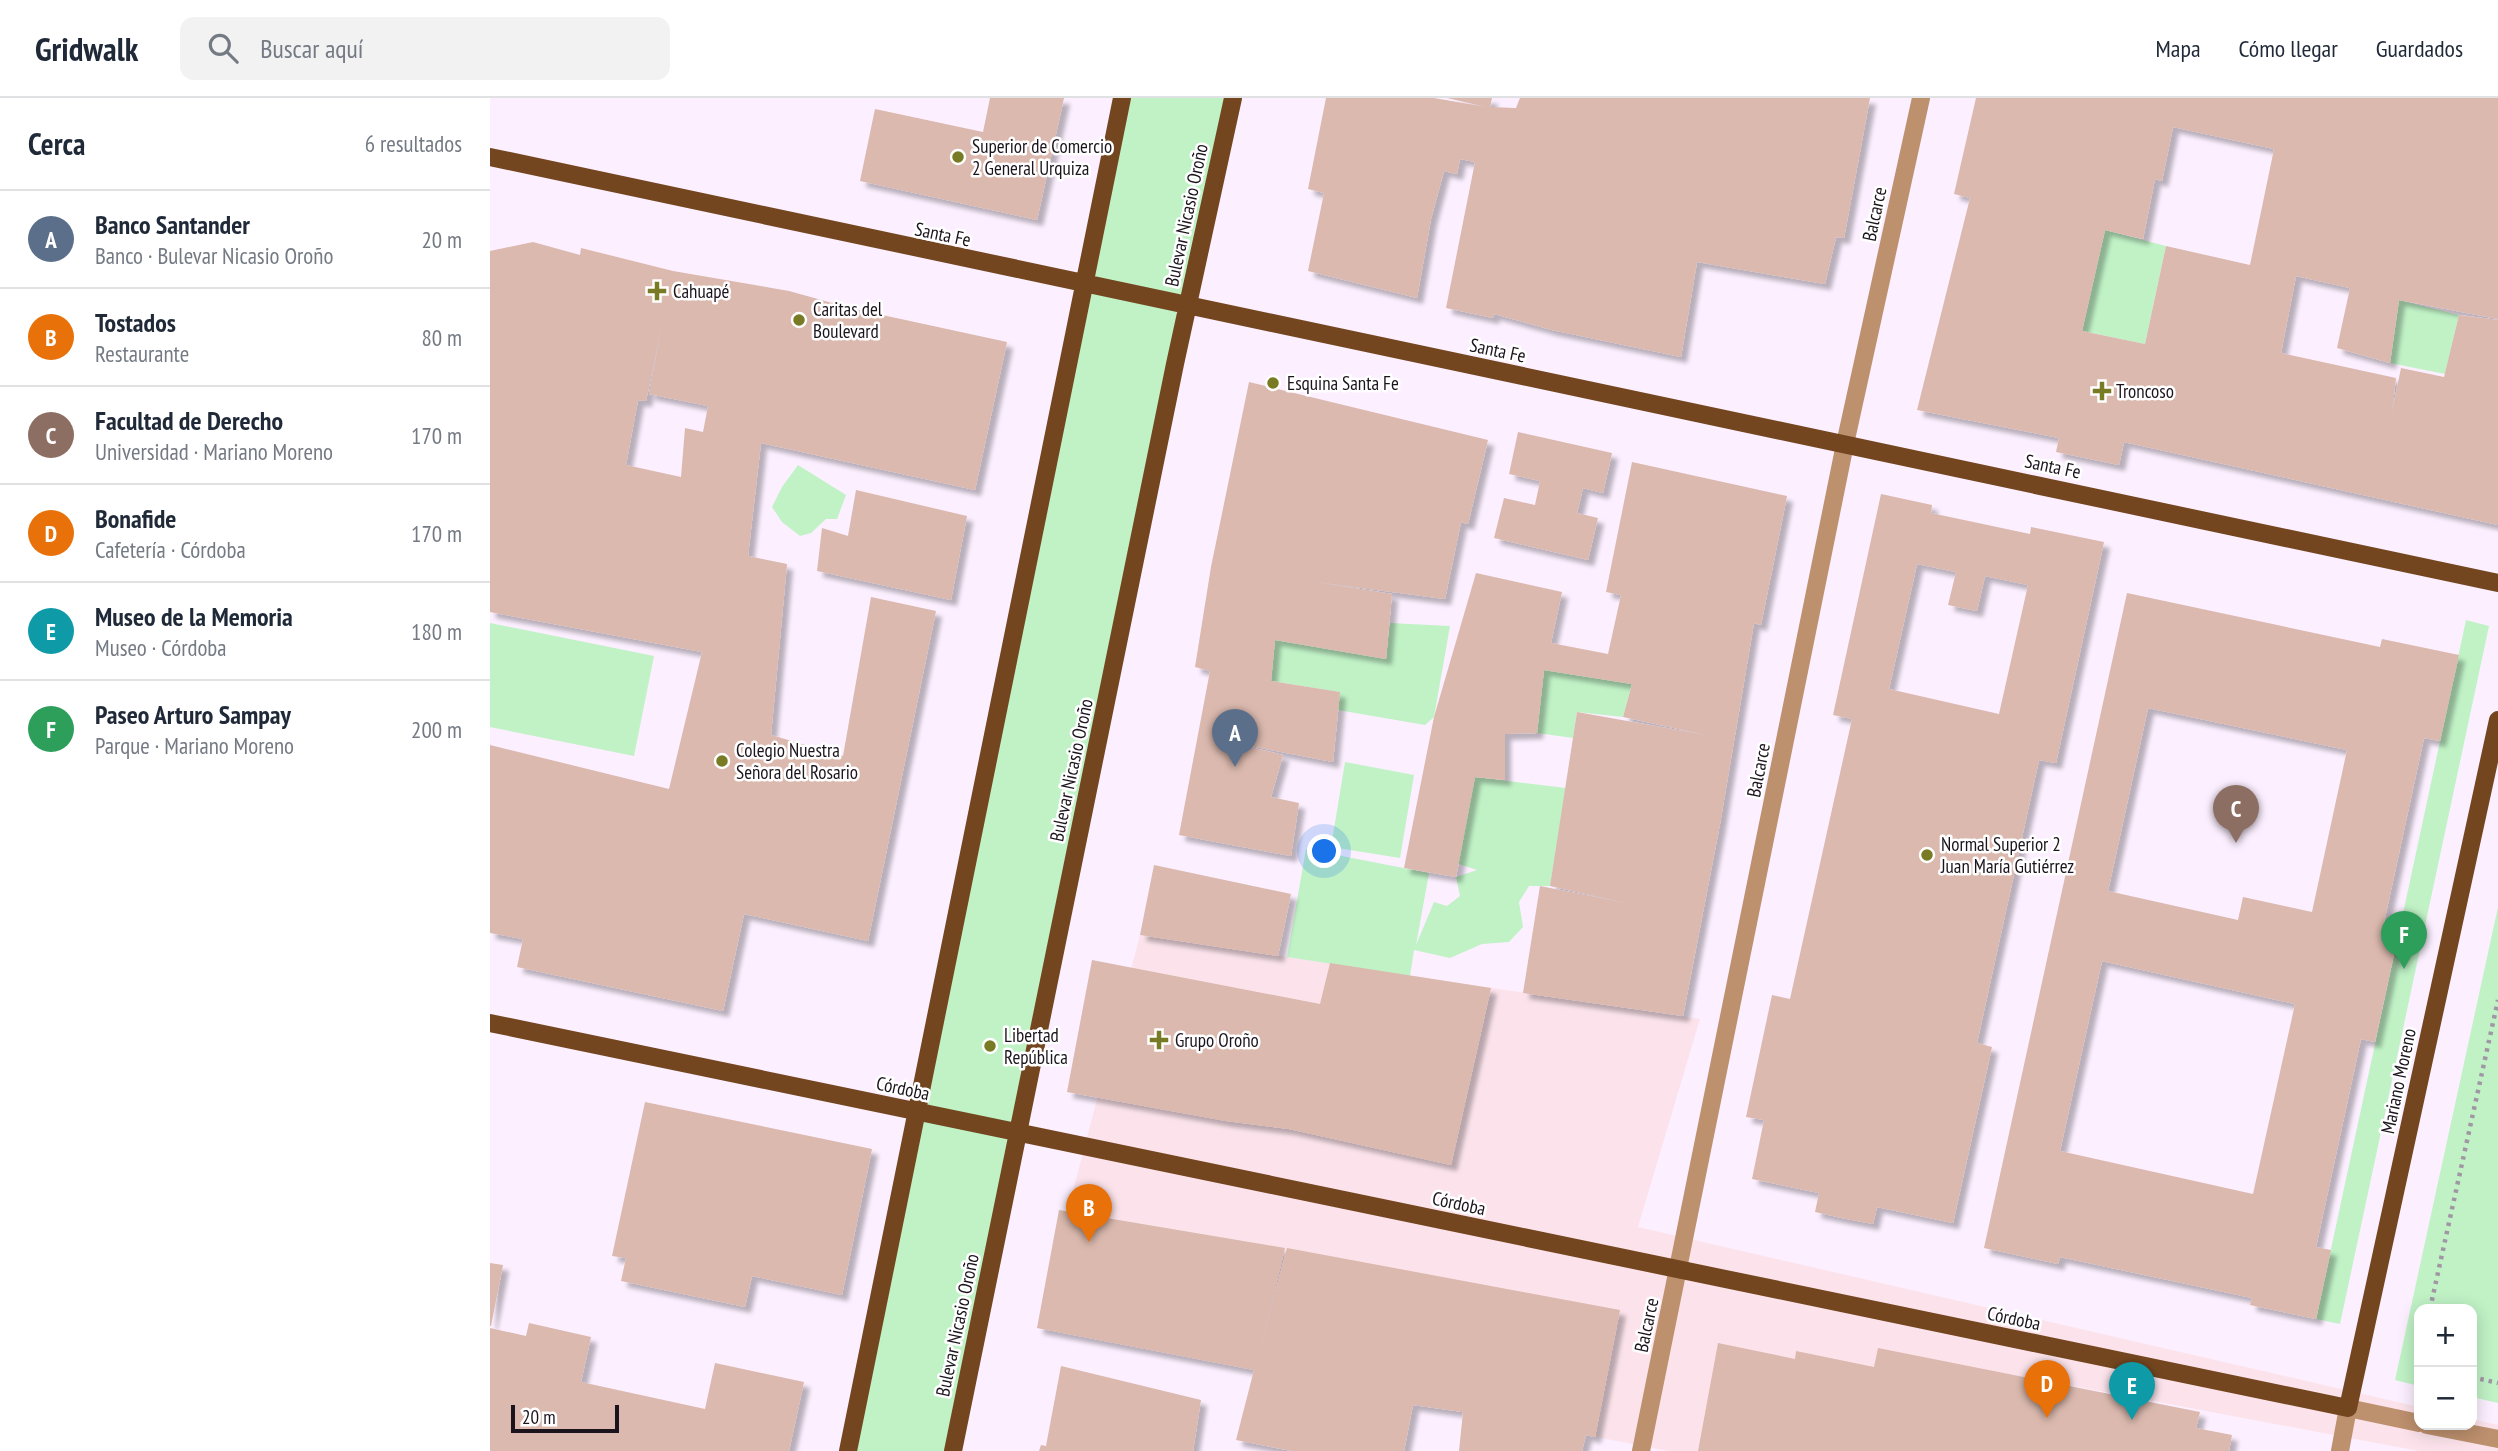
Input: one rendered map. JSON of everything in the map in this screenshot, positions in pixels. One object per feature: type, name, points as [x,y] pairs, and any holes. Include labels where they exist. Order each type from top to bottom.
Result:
[{"type":"main road","points":[[848,1451],[919,1113],[1122,98]]},
{"type":"main road","name":"Bulevar Nicasio Oroño","points":[[953,1451],[1233,98]]},
{"type":"main road","name":"Santa Fe","points":[[490,157],[1083,286],[2498,583]]},
{"type":"main road","name":"Mariano Moreno","points":[[2348,1408],[2498,720]]},
{"type":"main road","name":"Córdoba","points":[[490,1023],[2348,1408]]},
{"type":"street","name":"Balcarce","points":[[1641,1451],[1845,444],[1921,98]]},
{"type":"street","name":"Córdoba","points":[[2348,1408],[2414,1422]]},
{"type":"street","name":"Mariano Moreno","points":[[2340,1451],[2348,1408]]},
{"type":"street","points":[[2451,1430],[2498,1440]]},
{"type":"path","points":[[2431,1304],[2498,1000]]},
{"type":"path","points":[[2477,1378],[2498,1383]]},
{"type":"shaded area","points":[[1140,935],[1700,1019],[1638,1227],[2414,1406],[2414,1430],[2477,1430],[2477,1420],[2498,1425],[2498,1451],[2419,1451],[2073,1386],[2059,1451],[1668,1451],[1037,1328]]},
{"type":"green space","points":[[1122,98],[1233,98],[953,1451],[848,1451]]},
{"type":"green space","points":[[2105,230],[2166,246],[2145,344],[2082,331]]},
{"type":"green space","points":[[2399,300],[2459,315],[2445,374],[2390,363]]},
{"type":"green space","points":[[798,465],[846,495],[837,519],[826,519],[811,533],[800,536],[782,522],[772,507]]},
{"type":"green space","points":[[2466,620],[2489,626],[2340,1324],[2316,1319]]},
{"type":"green space","points":[[490,623],[654,656],[634,756],[490,727]]},
{"type":"green space","points":[[1390,623],[1450,626],[1434,717],[1425,725],[1338,710],[1339,692],[1271,681],[1275,640],[1386,659]]},
{"type":"green space","points":[[1544,670],[1632,684],[1623,717],[1577,712],[1573,738],[1537,733]]},
{"type":"green space","points":[[1345,762],[1414,775],[1400,858],[1331,847]]},
{"type":"green space","points":[[1475,777],[1566,788],[1550,886],[1529,886],[1519,902],[1523,927],[1509,942],[1482,944],[1450,958],[1414,950],[1410,976],[1287,957],[1306,849],[1429,873],[1416,945],[1434,902],[1447,906],[1460,896],[1456,877],[1477,870],[1456,863]]},
{"type":"green space","points":[[2498,907],[2498,1403],[2477,1398],[2477,1304],[2414,1304],[2414,1385],[2395,1380]]},
{"type":"building","name":"Superior de Comercio 2 General Urquiza","points":[[990,98],[1064,98],[1037,220],[860,181],[875,109],[983,132]]},
{"type":"building","points":[[1326,98],[1434,98],[1486,107],[1447,98],[1492,98],[1490,107],[1516,108],[1520,98],[1870,98],[1844,238],[1836,237],[1825,284],[1697,262],[1681,357],[1552,330],[1494,314],[1493,318],[1446,308],[1475,162],[1460,159],[1457,174],[1444,171],[1431,219],[1417,298],[1308,271],[1324,193],[1308,189]]},
{"type":"building","points":[[1976,98],[2498,98],[2498,319],[2399,300],[2390,363],[2337,348],[2350,288],[2296,276],[2281,353],[2396,378],[2392,412],[2401,368],[2444,377],[2459,315],[2498,320],[2498,525],[2124,442],[2119,465],[2056,452],[2059,438],[1917,410],[1970,198],[1954,194]],"holes":[[[2173,127],[2274,149],[2250,265],[2166,246],[2145,344],[2082,331],[2105,230],[2143,239],[2155,179],[2162,181]]]},
{"type":"building","points":[[533,242],[580,255],[581,248],[673,271],[789,291],[850,308],[1007,342],[975,490],[761,443],[748,556],[787,564],[771,735],[843,756],[871,597],[936,611],[868,941],[744,914],[723,1011],[517,967],[523,939],[490,933],[490,745],[669,789],[702,652],[490,612],[490,251]],"holes":[[[662,325],[649,394],[708,406],[703,432],[685,428],[681,477],[626,465],[638,400],[646,401]]]},
{"type":"building","points":[[1249,382],[1488,440],[1468,524],[1461,522],[1445,599],[1309,581],[1392,594],[1386,659],[1275,640],[1271,681],[1340,692],[1333,762],[1220,740],[1283,755],[1271,797],[1299,803],[1291,856],[1179,835],[1210,671],[1195,667],[1211,567]]},
{"type":"building","points":[[1518,432],[1612,453],[1603,493],[1583,488],[1577,513],[1598,518],[1588,560],[1494,538],[1504,498],[1535,505],[1540,481],[1509,474]]},
{"type":"building","points":[[1632,462],[1787,496],[1761,625],[1754,623],[1720,824],[1683,1016],[1523,993],[1540,886],[1631,904],[1550,886],[1577,712],[1711,736],[1623,717],[1632,684],[1544,670],[1537,733],[1505,734],[1505,780],[1475,777],[1456,877],[1404,868],[1434,717],[1476,573],[1562,592],[1551,643],[1608,654],[1621,595],[1606,592]]},
{"type":"building","points":[[856,490],[967,516],[951,600],[817,571],[822,528],[848,536]]},
{"type":"building","name":"Normal Superior 2 Juan María Gutiérrez","points":[[1881,494],[1932,505],[1931,513],[2030,534],[2031,527],[2104,542],[2056,763],[2039,760],[1977,1043],[1992,1047],[1953,1223],[1877,1207],[1873,1224],[1842,1218],[1815,1212],[1819,1193],[1752,1179],[1764,1120],[1746,1117],[1772,995],[1790,999],[1852,719],[1833,715]],"holes":[[[1917,564],[1956,572],[1948,605],[1977,611],[1985,576],[2028,585],[1999,714],[1889,689]]]},
{"type":"building","points":[[2127,593],[2380,647],[2382,639],[2459,655],[2440,741],[2424,738],[2380,941],[2396,945],[2375,1042],[2361,1039],[2316,1247],[2331,1250],[2316,1319],[2250,1305],[2252,1298],[2060,1257],[2058,1264],[1984,1248]],"holes":[[[2148,708],[2347,750],[2312,912],[2243,897],[2238,920],[2108,891]],[[2102,961],[2295,1004],[2253,1194],[2060,1151]]]},
{"type":"building","points":[[1154,865],[1291,894],[1278,956],[1140,935]]},
{"type":"building","points":[[1092,960],[1320,1004],[1330,963],[1491,988],[1451,1165],[1289,1129],[1226,1121],[1067,1092]]},
{"type":"building","points":[[645,1102],[872,1149],[842,1295],[752,1276],[745,1307],[621,1281],[626,1258],[612,1256]]},
{"type":"building","points":[[1059,1210],[1285,1248],[1259,1354],[1287,1248],[1620,1310],[1595,1437],[1586,1435],[1582,1451],[1459,1451],[1463,1412],[1413,1405],[1404,1451],[1292,1451],[1236,1440],[1254,1370],[1037,1328]]},
{"type":"building","points":[[490,1263],[503,1265],[491,1326],[490,1326]]},
{"type":"building","points":[[529,1323],[591,1337],[581,1382],[705,1409],[715,1363],[804,1382],[789,1451],[490,1451],[490,1328],[526,1336]]},
{"type":"building","points":[[1718,1343],[1795,1359],[1796,1351],[1874,1367],[1878,1348],[2200,1412],[2196,1428],[2232,1435],[2229,1451],[1698,1451]]},
{"type":"building","points":[[1061,1366],[1201,1400],[1193,1451],[1039,1451],[1041,1445],[1046,1446]]},
{"type":"place","name":"Superior de Comercio 2 General Urquiza","points":[[958,157]]},
{"type":"place","name":"Cahuapé","points":[[657,291]]},
{"type":"place","name":"Caritas del Boulevard","points":[[799,320]]},
{"type":"place","name":"Esquina Santa Fe","points":[[1273,383]]},
{"type":"place","name":"Troncoso","points":[[2102,391]]},
{"type":"place","name":"Colegio Nuestra Señora del Rosario","points":[[722,761]]},
{"type":"place","name":"Banco Santander","points":[[1235,767]]},
{"type":"place","name":"Facultad de Derecho","points":[[2236,843]]},
{"type":"place","name":"Normal Superior 2 Juan María Gutiérrez","points":[[1927,855]]},
{"type":"place","name":"Paseo Arturo Sampay","points":[[2404,969]]},
{"type":"place","name":"Grupo Oroño","points":[[1159,1040]]},
{"type":"place","name":"Libertad República","points":[[990,1046]]},
{"type":"place","name":"Tostados","points":[[1089,1242]]},
{"type":"place","name":"Bonafide","points":[[2047,1418]]},
{"type":"place","name":"Museo de la Memoria","points":[[2132,1420]]}]
